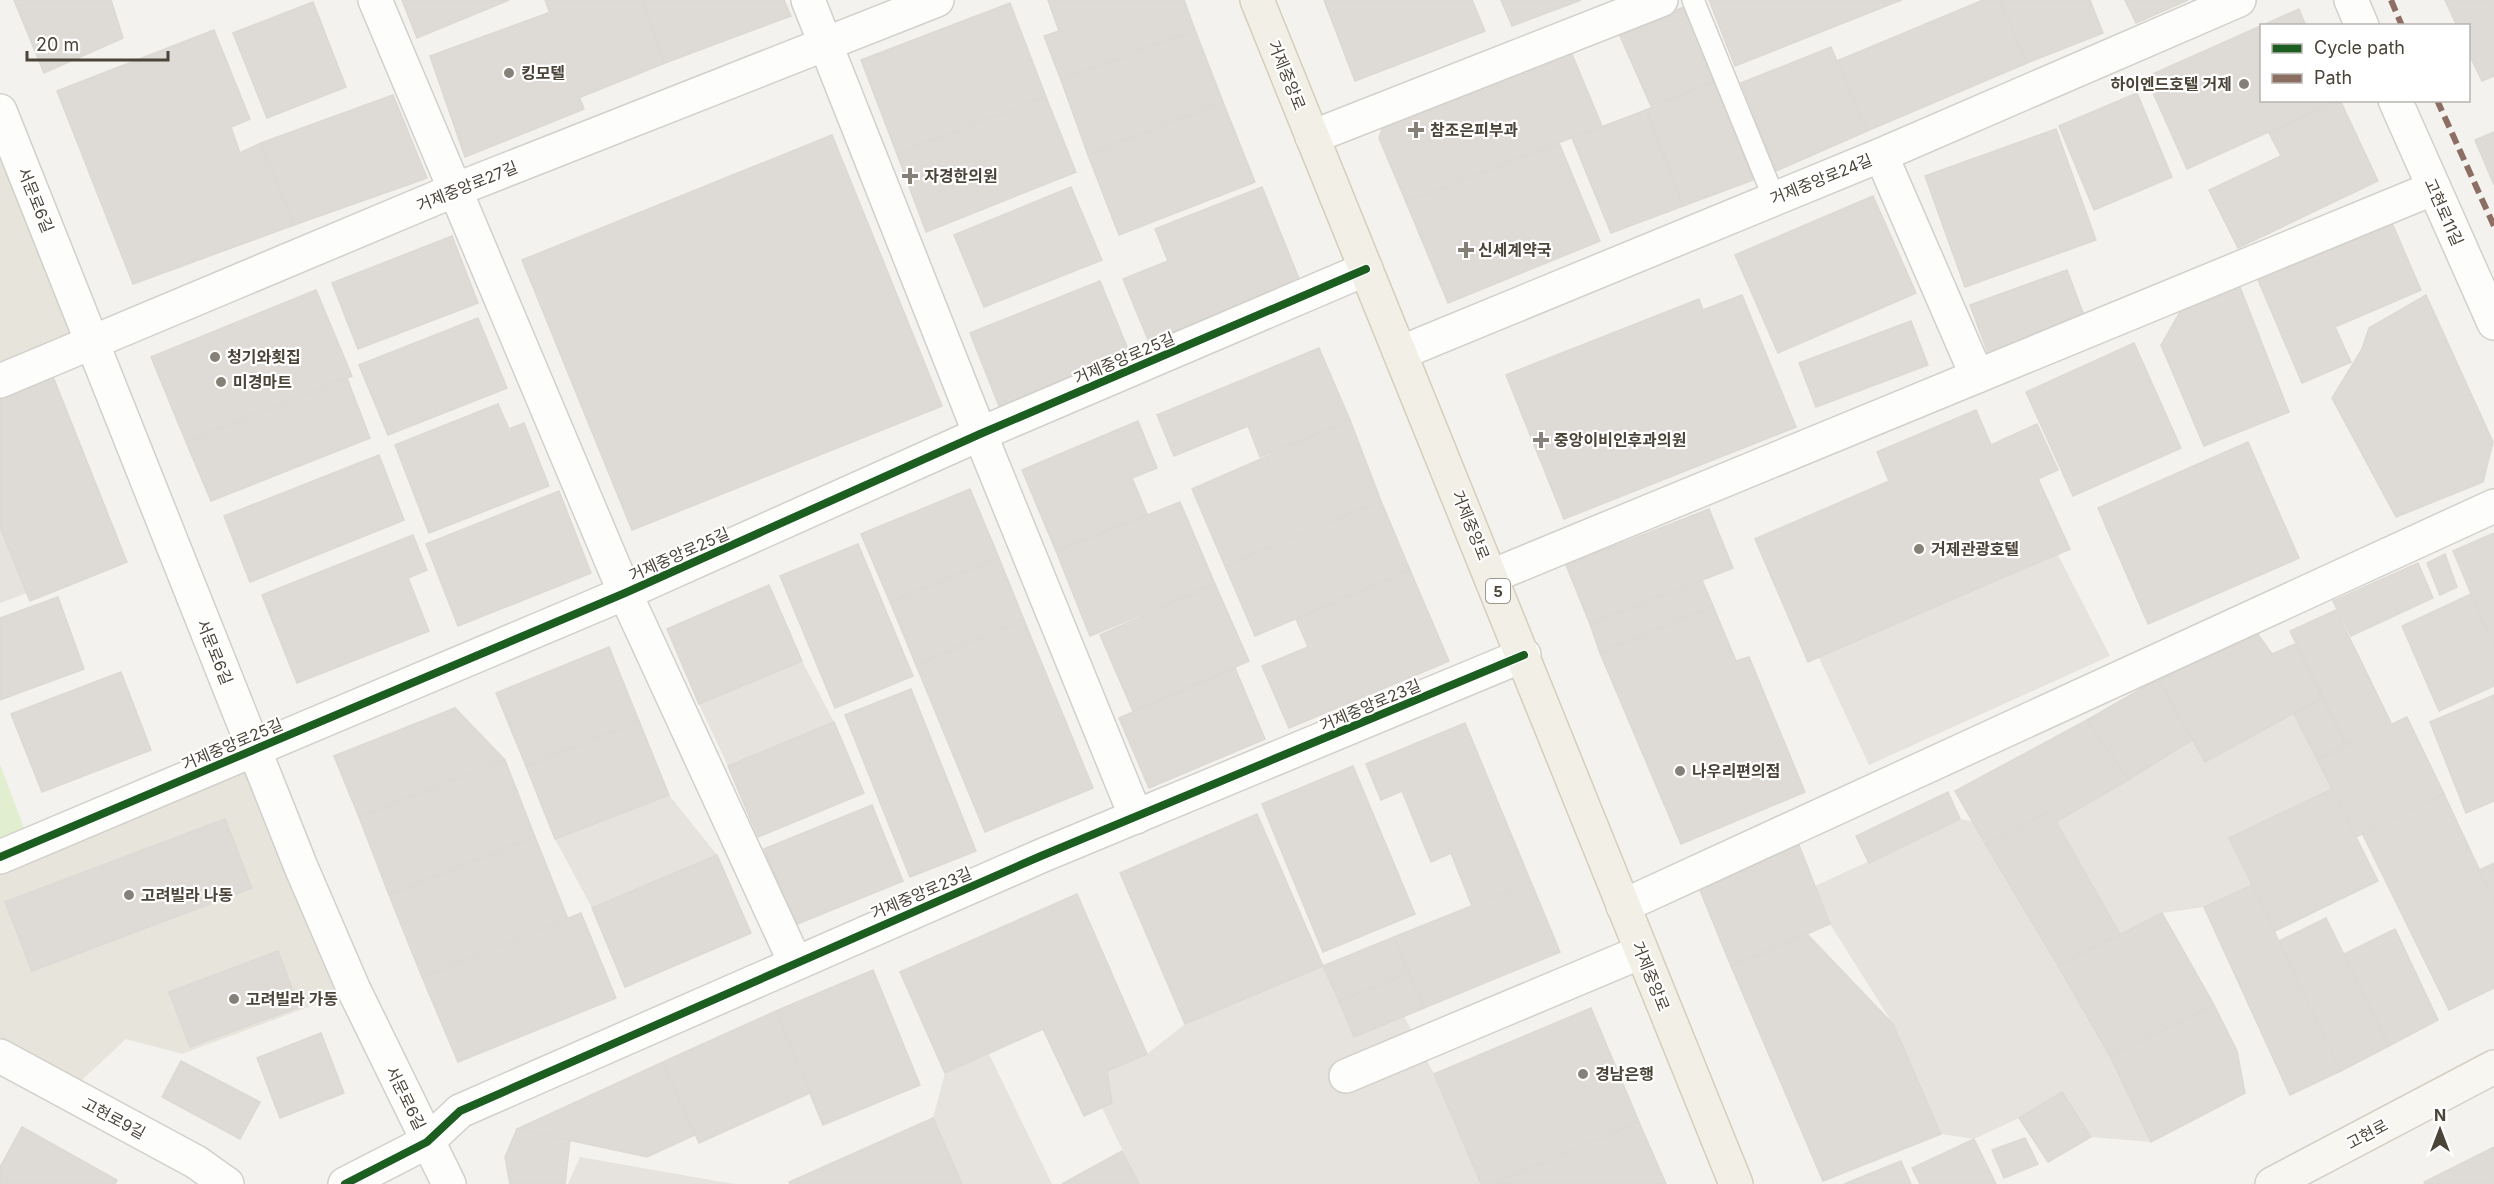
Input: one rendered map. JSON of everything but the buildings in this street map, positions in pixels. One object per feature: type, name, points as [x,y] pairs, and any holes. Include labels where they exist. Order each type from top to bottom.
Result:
[{"type":"main road","name":"거제중앙로","points":[[1257,0],[1524,655],[1736,1184]]},
{"type":"street","points":[[375,0],[626,593],[795,962]]},
{"type":"street","points":[[808,0],[980,434],[1136,817]]},
{"type":"street","name":"거제중앙로27길","points":[[0,381],[454,190],[937,0]]},
{"type":"street","points":[[1312,137],[1661,0]]},
{"type":"street","name":"거제중앙로24길","points":[[1400,353],[1881,154],[2239,0]]},
{"type":"street","points":[[2351,0],[2361,24]]},
{"type":"street","name":"고현로11길","points":[[2396,102],[2494,323]]},
{"type":"street","name":"서문로6길","points":[[4,131],[92,343],[254,750],[350,980],[449,1184]]},
{"type":"street","points":[[1881,154],[1977,376]]},
{"type":"street","points":[[1492,576],[2434,188]]},
{"type":"street","name":"거제중앙로25길","points":[[0,857],[626,593],[980,434],[1366,269]]},
{"type":"street","points":[[1623,906],[2494,506]]},
{"type":"street","name":"거제중앙로23길","points":[[345,1184],[427,1142],[460,1111],[795,962],[1524,655]]},
{"type":"street","points":[[1346,1076],[1641,951]]},
{"type":"street","name":"고현로9길","points":[[0,1056],[196,1162],[226,1184]]},
{"type":"street","name":"고현로","points":[[2272,1184],[2492,1074]]},
{"type":"lane","points":[[1693,0],[1774,198]]},
{"type":"shaded area","points":[[0,115],[93,343],[0,381]]},
{"type":"shaded area","points":[[0,527],[27,593],[0,603]]},
{"type":"shaded area","points":[[2058,555],[2110,656],[1869,765],[1819,658]]},
{"type":"shaded area","points":[[802,661],[834,722],[728,766],[699,704]]},
{"type":"shaded area","points":[[2294,714],[2332,789],[2230,838],[2252,885],[2204,907],[2162,913],[2120,934],[2056,822],[2192,740],[2205,762]]},
{"type":"shaded area","points":[[254,750],[354,990],[182,1054],[126,1039],[68,1093],[0,1056],[0,857]]},
{"type":"shaded area","points":[[669,795],[717,855],[592,908],[555,839]]},
{"type":"shaded area","points":[[1960,819],[1972,821],[2110,1056],[2151,1142],[2091,1137],[2062,1092],[2019,1118],[1974,1139],[1941,1134],[1893,1024],[1830,924],[1815,886]]},
{"type":"shaded area","points":[[1323,966],[1354,1037],[1404,1016],[1434,1074],[1481,1184],[1139,1184],[1102,1108],[1112,1103],[1107,1071],[1147,1054],[1185,1024]]},
{"type":"shaded area","points":[[989,1054],[1052,1184],[962,1184],[933,1118],[945,1073]]},
{"type":"shaded area","points":[[580,1157],[734,1184],[568,1184]]},
{"type":"green space","points":[[0,764],[30,844],[0,857]]},
{"type":"marked path","points":[[2391,0],[2401,24]]},
{"type":"marked path","points":[[2438,102],[2494,226]]},
{"type":"cycle path","points":[[0,857],[625,593],[980,434],[1366,269]]},
{"type":"cycle path","points":[[345,1184],[427,1142],[460,1111],[1041,856],[1524,655]]},
{"type":"place","name":"킹모텔","points":[[509,73]]},
{"type":"place","name":"하이엔드호텔 거제","points":[[2244,84]]},
{"type":"place","name":"참조은피부과","points":[[1416,130]]},
{"type":"place","name":"자경한의원","points":[[910,176]]},
{"type":"place","name":"신세계약국","points":[[1466,250]]},
{"type":"place","name":"청기와횟집","points":[[215,357]]},
{"type":"place","name":"미경마트","points":[[221,382]]},
{"type":"place","name":"중앙이비인후과의원","points":[[1541,440]]},
{"type":"place","name":"거제관광호텔","points":[[1919,549]]},
{"type":"place","name":"나우리편의점","points":[[1680,771]]},
{"type":"place","name":"고려빌라 나동","points":[[129,895]]},
{"type":"place","name":"고려빌라 가동","points":[[234,999]]},
{"type":"place","name":"경남은행","points":[[1583,1074]]}]
